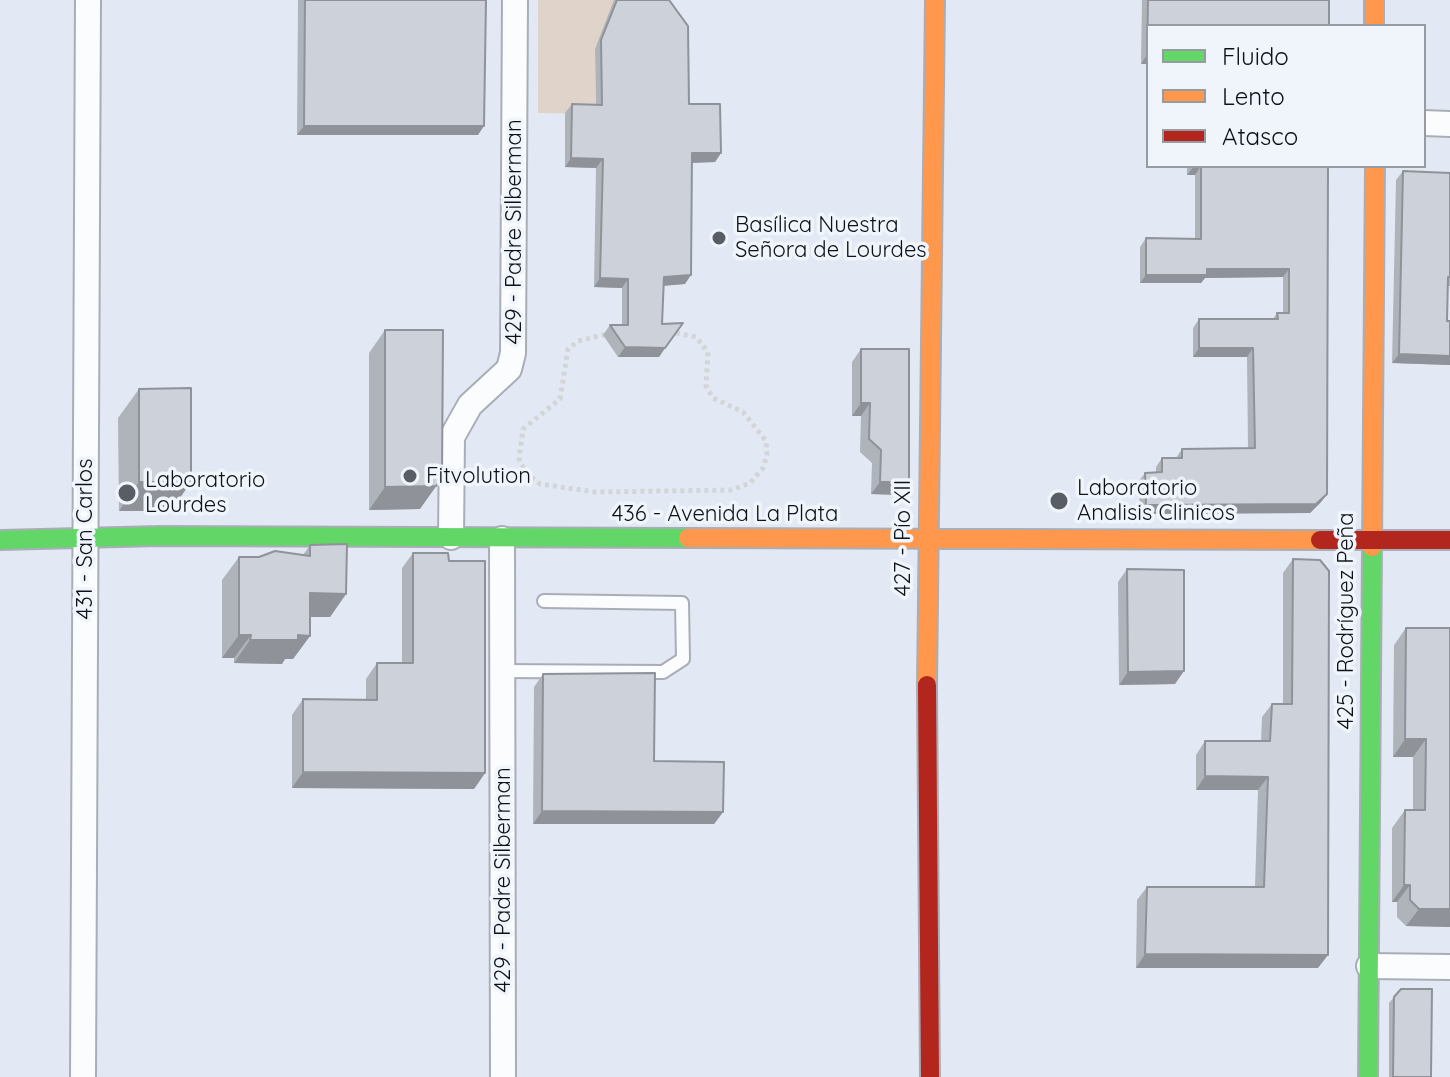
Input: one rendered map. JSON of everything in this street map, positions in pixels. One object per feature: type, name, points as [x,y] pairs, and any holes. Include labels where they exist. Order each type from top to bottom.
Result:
[{"type":"street","name":"431 - San Carlos","points":[[83,1077],[88,0]]},
{"type":"street","name":"429 - Padre Silberman","points":[[451,537],[452,437],[470,405],[509,369],[513,353],[515,0]]},
{"type":"street","name":"427 - Pío XII","points":[[930,1077],[926,538],[935,0]]},
{"type":"street","points":[[1374,0],[1374,24]]},
{"type":"street","points":[[1426,123],[1450,124]]},
{"type":"street","name":"425 - Rodríguez Peña","points":[[1368,1077],[1375,168]]},
{"type":"street","name":"436 - Avenida La Plata","points":[[0,540],[160,536],[1450,540]]},
{"type":"street","name":"429 - Padre Silberman","points":[[502,539],[503,1077]]},
{"type":"street","points":[[1369,966],[1450,967]]},
{"type":"lane","points":[[502,671],[663,672],[683,659],[682,603],[544,601]]},
{"type":"path","points":[[638,334],[639,319]]},
{"type":"path","points":[[676,333],[696,337],[708,352],[706,386],[713,398],[743,412],[766,441],[767,455],[763,468],[750,483],[731,490],[595,492],[540,484],[526,473],[519,459],[523,429],[560,399],[568,349],[578,341],[603,335],[638,334],[676,333]]},
{"type":"shaded area","points":[[538,0],[622,0],[595,49],[596,114],[538,113]]},
{"type":"building","points":[[305,0],[486,0],[484,126],[304,126]]},
{"type":"building","points":[[617,0],[669,0],[688,26],[689,104],[720,104],[721,153],[692,153],[691,275],[664,277],[662,324],[683,323],[665,348],[625,347],[610,325],[628,325],[628,279],[600,278],[603,159],[571,158],[572,104],[602,105],[601,40]]},
{"type":"building","points":[[1148,0],[1329,0],[1329,24],[1148,24]]},
{"type":"building","points":[[1201,168],[1328,168],[1327,494],[1316,504],[1146,505],[1145,473],[1162,472],[1162,458],[1182,458],[1182,449],[1255,448],[1253,348],[1199,348],[1199,319],[1278,319],[1277,313],[1289,313],[1289,269],[1207,269],[1207,275],[1146,275],[1146,238],[1201,239]]},
{"type":"building","points":[[1403,171],[1450,173],[1447,321],[1450,321],[1450,356],[1399,354]]},
{"type":"building","points":[[385,330],[443,330],[442,478],[436,486],[385,487]]},
{"type":"building","points":[[861,349],[909,349],[909,482],[880,482],[881,450],[869,439],[870,403],[861,403]]},
{"type":"building","points":[[191,388],[191,482],[139,482],[139,389]]},
{"type":"building","points":[[347,544],[346,594],[310,593],[310,636],[298,635],[298,640],[250,640],[251,635],[239,635],[239,557],[259,557],[275,551],[310,556],[310,545]]},
{"type":"building","points":[[413,553],[448,553],[449,561],[485,561],[485,773],[303,772],[303,699],[377,700],[377,663],[413,663]]},
{"type":"building","points":[[1293,559],[1320,560],[1329,571],[1328,955],[1145,954],[1147,887],[1264,887],[1268,777],[1205,776],[1205,741],[1270,741],[1272,704],[1292,704]]},
{"type":"building","points":[[1127,569],[1184,570],[1184,671],[1128,672]]},
{"type":"building","points":[[1406,628],[1450,628],[1450,909],[1419,909],[1410,900],[1410,885],[1404,885],[1405,810],[1425,810],[1426,739],[1405,739]]},
{"type":"building","points":[[655,673],[654,761],[724,762],[723,812],[542,811],[543,674]]},
{"type":"building","points":[[1401,989],[1432,989],[1431,1077],[1393,1077],[1394,997]]},
{"type":"traffic: fast","points":[[0,540],[160,536],[688,538]]},
{"type":"traffic: fast","points":[[1368,1077],[1372,547]]},
{"type":"traffic: slow","points":[[927,685],[935,0]]},
{"type":"traffic: slow","points":[[1374,0],[1374,24]]},
{"type":"traffic: slow","points":[[1372,547],[1375,168]]},
{"type":"traffic: slow","points":[[688,538],[1320,540]]},
{"type":"traffic: jam","points":[[1320,540],[1450,540]]},
{"type":"traffic: jam","points":[[927,685],[930,1077]]},
{"type":"place","name":"Basílica Nuestra Señora de Lourdes","points":[[719,238]]},
{"type":"place","name":"Fitvolution","points":[[410,476]]},
{"type":"place","name":"Laboratorio Lourdes","points":[[127,493]]},
{"type":"place","name":"Laboratorio Analisis Clinicos","points":[[1059,501]]}]
